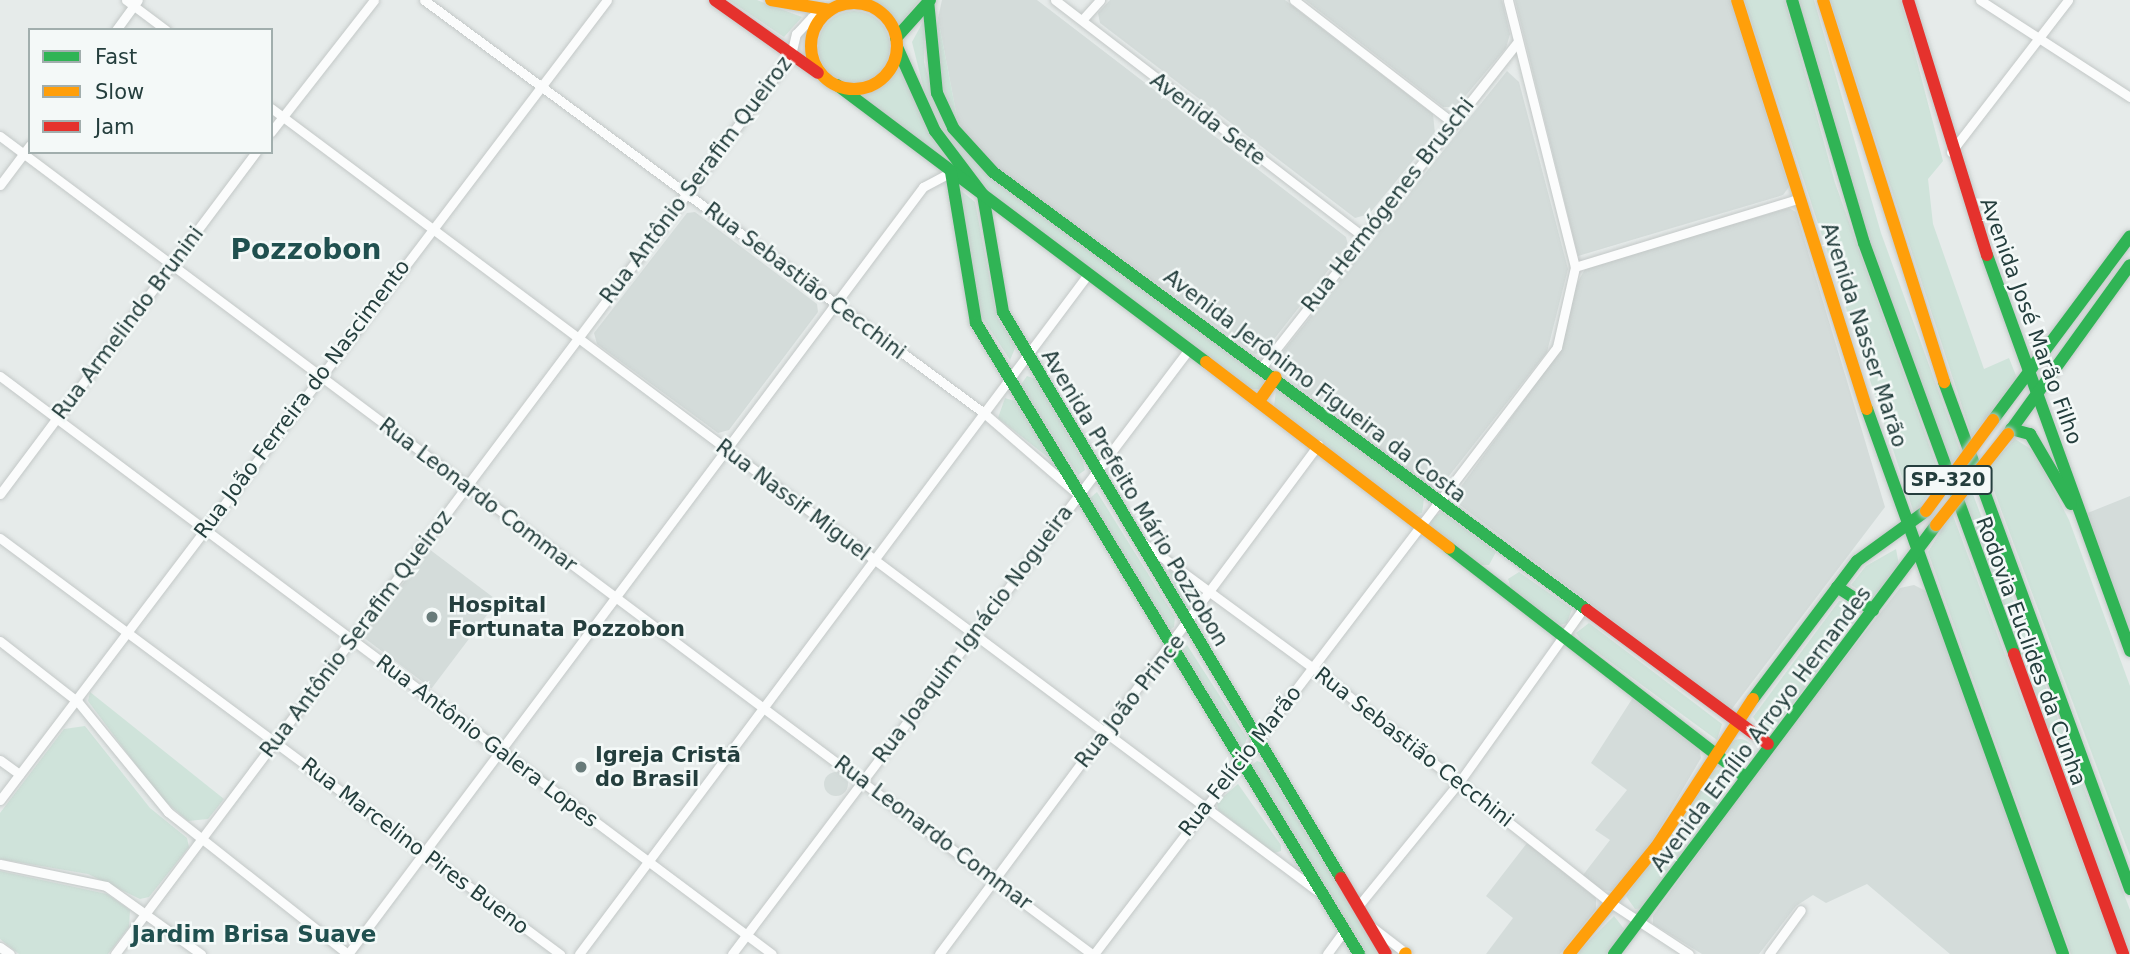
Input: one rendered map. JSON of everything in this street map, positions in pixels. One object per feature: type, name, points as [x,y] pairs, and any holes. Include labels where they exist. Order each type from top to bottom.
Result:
[{"type":"main road","points":[[715,0],[837,85],[1318,445],[1564,633],[1744,776]]},
{"type":"main road","points":[[771,0],[826,13]]},
{"type":"main road","points":[[837,85],[877,82],[889,71],[896,43],[929,0]]},
{"type":"main road","name":"Avenida Jerônimo Figueira da Costa","points":[[929,0],[937,93],[969,150],[1276,377],[1582,610],[1768,744]]},
{"type":"main road","name":"Avenida Nasser Marão","points":[[1737,0],[1906,530],[1935,593],[2063,954]]},
{"type":"main road","name":"Rodovia Euclides da Cunha","points":[[1792,0],[1873,269],[2123,954]]},
{"type":"main road","name":"Rodovia Euclides da Cunha","points":[[1823,0],[1934,355],[2130,889]]},
{"type":"main road","name":"Avenida José Marão Filho","points":[[1908,0],[1951,152],[2028,377],[2130,651]]},
{"type":"main road","points":[[823,76],[810,45],[826,13],[847,2],[878,10],[896,43]]},
{"type":"main road","name":"Avenida Prefeito Mário Pozzobon","points":[[896,43],[935,131],[983,195],[1003,312],[1386,954]]},
{"type":"main road","points":[[951,172],[976,323],[1239,765],[1359,954]]},
{"type":"main road","name":"Avenida Emílio Arroyo Hernandes","points":[[1569,954],[1611,903],[1736,722],[1837,587],[1880,539],[1906,530],[1926,511],[2130,236]]},
{"type":"main road","name":"Avenida Emílio Arroyo Hernandes","points":[[1615,954],[1768,744],[1873,610],[1913,549],[1936,525],[2036,397],[2130,265]]},
{"type":"main road","points":[[2074,311],[2088,321]]},
{"type":"main road","points":[[1259,401],[1276,377]]},
{"type":"main road","points":[[2009,431],[2030,434],[2092,545]]},
{"type":"main road","points":[[1837,587],[1873,610]]},
{"type":"street","points":[[273,129],[374,0]]},
{"type":"street","name":"Rua Sebastião Cecchini","points":[[424,0],[687,192],[835,306],[984,413],[1078,494]]},
{"type":"street","name":"Rua João Ferreira do Nascimento","points":[[0,800],[78,702],[203,528],[607,0]]},
{"type":"street","name":"Avenida Sete","points":[[1055,0],[1363,236]]},
{"type":"street","points":[[1082,20],[1100,0]]},
{"type":"street","points":[[1294,0],[1452,122]]},
{"type":"street","points":[[1508,0],[1575,267],[1800,198]]},
{"type":"street","points":[[1980,0],[2130,97]]},
{"type":"street","points":[[1951,152],[2068,0]]},
{"type":"street","points":[[117,28],[133,2],[164,28]]},
{"type":"street","name":"Rua Antônio Serafim Queiroz","points":[[115,954],[792,55],[803,26],[826,13]]},
{"type":"street","name":"Rua Hermógenes Bruschi","points":[[1261,368],[1452,122],[1517,43]]},
{"type":"street","name":"Rua Nassif Miguel","points":[[273,110],[726,448],[875,563],[1316,890]]},
{"type":"street","name":"Rua Leonardo Commar","points":[[0,136],[27,149]]},
{"type":"street","points":[[0,185],[27,149]]},
{"type":"street","name":"Rua Leonardo Commar","points":[[33,154],[172,266],[616,599],[764,703],[1093,954]]},
{"type":"street","name":"Rua Armelindo Brunini","points":[[0,494],[255,154]]},
{"type":"street","points":[[0,641],[78,702],[150,793],[201,839],[348,954],[421,853],[616,599],[923,187],[951,172]]},
{"type":"street","name":"Rua Felício Marão","points":[[1093,954],[1204,806],[1258,742],[1419,523],[1557,347],[1575,267]]},
{"type":"street","points":[[579,954],[764,703],[875,563],[1088,274]]},
{"type":"street","name":"Rua Joaquim Ignácio Nogueira","points":[[732,954],[1189,349]]},
{"type":"street","name":"Rua Antônio Galera Lopes","points":[[0,376],[772,954]]},
{"type":"street","name":"Rua João Prince","points":[[939,954],[1189,625],[1318,445]]},
{"type":"street","name":"Rua Marcelino Pires Bueno","points":[[0,538],[560,954]]},
{"type":"street","name":"Rua Sebastião Cecchini","points":[[1138,540],[1213,592],[1312,667],[1611,903],[1689,954]]},
{"type":"street","points":[[1359,905],[1460,782],[1582,610]]},
{"type":"street","points":[[0,760],[19,774]]},
{"type":"street","points":[[0,864],[87,879],[147,912],[201,954]]},
{"type":"street","points":[[1769,954],[1801,910]]},
{"type":"street","points":[[1371,925],[1406,954]]},
{"type":"street","points":[[1327,954],[1344,931]]},
{"type":"street","points":[[0,947],[10,954]]},
{"type":"shaded area","points":[[942,0],[1037,0],[1346,237],[1348,245],[1264,352],[1255,354],[997,169],[959,128],[938,18]]},
{"type":"shaded area","points":[[1110,0],[1285,0],[1433,114],[1435,134],[1369,214],[1355,218],[1100,23],[1098,13]]},
{"type":"shaded area","points":[[1305,0],[1502,0],[1510,34],[1506,48],[1456,107],[1443,107]]},
{"type":"shaded area","points":[[1515,0],[1731,0],[1789,187],[1783,195],[1578,256]]},
{"type":"shaded area","points":[[1507,71],[1519,82],[1568,269],[1547,352],[1441,486],[1432,489],[1278,371],[1280,355]]},
{"type":"shaded area","points":[[1789,208],[1796,212],[1885,507],[1731,710],[1452,499],[1560,350],[1574,289],[1586,267]]},
{"type":"shaded area","points":[[695,212],[817,304],[818,312],[729,430],[718,433],[597,344],[594,333],[687,213]]},
{"type":"shaded area","points":[[2130,496],[2130,638],[2085,514]]},
{"type":"shaded area","name":"Hospital Fortunata Pozzobon","points":[[429,549],[498,601],[431,689],[363,637]]},
{"type":"shaded area","points":[[1914,585],[1926,591],[2057,954],[1950,954],[1867,884],[1826,903],[1813,895],[1796,906],[1759,954],[1702,954],[1653,924],[1653,916],[1774,748],[1900,588]]},
{"type":"shaded area","points":[[1634,696],[1699,747],[1701,758],[1650,845],[1612,891],[1601,890],[1583,875],[1610,840],[1595,830],[1627,790],[1591,763]]},
{"type":"shaded area","points":[[836,772],[845,775],[848,784],[845,793],[836,796],[827,793],[824,784],[827,775]]},
{"type":"shaded area","points":[[1527,843],[1596,898],[1596,909],[1560,954],[1486,954],[1513,918],[1486,896]]},
{"type":"green space","points":[[729,0],[757,0],[802,17],[784,37]]},
{"type":"green space","points":[[864,0],[919,1],[897,28],[882,8]]},
{"type":"green space","points":[[1744,0],[1785,0],[1835,183],[1941,478],[1914,513]]},
{"type":"green space","points":[[1797,0],[1814,0],[1881,233],[1961,453],[1949,467],[1868,241]]},
{"type":"green space","points":[[1830,0],[1901,0],[1943,161],[1928,179],[1933,224],[1984,369],[2009,358],[2017,378],[1972,437]]},
{"type":"green space","points":[[854,11],[874,17],[884,27],[890,47],[884,67],[874,77],[854,83],[834,77],[824,67],[818,47],[824,27],[834,17]]},
{"type":"green space","points":[[925,18],[924,62],[933,95],[967,153],[1266,379],[1260,389],[1250,389],[987,193],[929,110],[912,42]]},
{"type":"green space","points":[[938,18],[959,128],[940,83],[934,46]]},
{"type":"green space","points":[[896,69],[904,72],[934,141],[960,172],[860,95],[882,87]]},
{"type":"green space","points":[[959,189],[975,202],[997,317],[1016,346],[1010,360],[980,314]]},
{"type":"green space","points":[[1027,376],[1036,379],[1082,459],[1085,470],[1078,475],[1020,386]]},
{"type":"green space","points":[[1286,390],[1424,499],[1422,513],[1413,515],[1274,406],[1276,391]]},
{"type":"green space","points":[[1005,398],[1015,401],[1054,462],[998,418]]},
{"type":"green space","points":[[2015,439],[2034,451],[2069,520],[2130,686],[2130,856],[1986,469]]},
{"type":"green space","points":[[1971,489],[2130,910],[2130,954],[1959,504]]},
{"type":"green space","points":[[1097,492],[1175,617],[1174,627],[1169,630],[1089,499]]},
{"type":"green space","points":[[1442,512],[1496,552],[1489,565],[1480,565],[1431,528],[1429,519]]},
{"type":"green space","points":[[1952,513],[2117,954],[2071,954],[1928,552]]},
{"type":"green space","points":[[1896,549],[1899,565],[1873,598],[1851,585],[1866,566]]},
{"type":"green space","points":[[1168,569],[1200,594],[1192,608],[1184,607]]},
{"type":"green space","points":[[1519,572],[1572,609],[1567,623],[1560,625],[1511,588],[1508,579]]},
{"type":"green space","points":[[1849,600],[1858,617],[1773,730],[1763,731],[1753,717],[1839,601]]},
{"type":"green space","points":[[1589,623],[1722,724],[1717,740],[1582,641],[1576,633]]},
{"type":"green space","points":[[1187,645],[1247,738],[1244,746],[1239,748],[1180,652]]},
{"type":"green space","points":[[90,692],[224,799],[208,819],[188,821],[160,797],[88,701]]},
{"type":"green space","points":[[85,726],[150,808],[187,838],[189,847],[149,897],[140,899],[88,874],[0,859],[0,813],[64,729]]},
{"type":"green space","points":[[1740,739],[1749,742],[1752,751],[1749,760],[1740,763],[1731,760],[1728,751],[1731,742]]},
{"type":"green space","points":[[1257,761],[1263,763],[1380,954],[1364,954],[1249,767]]},
{"type":"green space","points":[[1721,769],[1731,785],[1680,861],[1644,908],[1635,909],[1626,896],[1712,771]]},
{"type":"green space","points":[[1238,784],[1281,845],[1281,851],[1274,853],[1218,810],[1217,802]]},
{"type":"green space","points":[[0,871],[107,894],[130,910],[129,927],[108,954],[19,954],[0,939]]},
{"type":"green space","points":[[1614,916],[1625,930],[1607,954],[1576,954]]},
{"type":"traffic: fast","points":[[928,0],[937,93],[953,128],[993,172],[1587,610]]},
{"type":"traffic: fast","points":[[896,38],[930,0]]},
{"type":"traffic: fast","points":[[1792,0],[1864,243],[2014,654]]},
{"type":"traffic: fast","points":[[897,47],[935,131],[983,195],[1003,312],[1341,878]]},
{"type":"traffic: fast","points":[[837,85],[1206,362]]},
{"type":"traffic: fast","points":[[951,172],[976,323],[1359,954]]},
{"type":"traffic: fast","points":[[1993,420],[2130,236]]},
{"type":"traffic: fast","points":[[1987,255],[2130,651]]},
{"type":"traffic: fast","points":[[2008,434],[2130,265]]},
{"type":"traffic: fast","points":[[1944,382],[2130,889]]},
{"type":"traffic: fast","points":[[1867,409],[2063,954]]},
{"type":"traffic: fast","points":[[2011,429],[2030,434],[2071,504]]},
{"type":"traffic: fast","points":[[1753,699],[1857,561],[1926,511]]},
{"type":"traffic: fast","points":[[1614,954],[1936,525]]},
{"type":"traffic: fast","points":[[1449,548],[1744,776]]},
{"type":"traffic: fast","points":[[1837,587],[1873,610]]},
{"type":"traffic: slow","points":[[771,0],[830,10]]},
{"type":"traffic: slow","points":[[1737,0],[1867,409]]},
{"type":"traffic: slow","points":[[1823,0],[1944,382]]},
{"type":"traffic: slow","points":[[854,3],[878,10],[890,22],[897,46],[890,70],[878,82],[854,89],[830,82],[818,70],[811,46],[818,22],[830,10],[854,3]]},
{"type":"traffic: slow","points":[[1206,362],[1449,548]]},
{"type":"traffic: slow","points":[[1259,401],[1276,377]]},
{"type":"traffic: slow","points":[[1926,511],[1993,420]]},
{"type":"traffic: slow","points":[[1936,525],[2008,434]]},
{"type":"traffic: slow","points":[[1569,954],[1656,847],[1753,699]]},
{"type":"traffic: jam","points":[[715,0],[818,73]]},
{"type":"traffic: jam","points":[[1908,0],[1987,255]]},
{"type":"traffic: jam","points":[[1587,610],[1768,744]]},
{"type":"traffic: jam","points":[[2014,654],[2123,954]]},
{"type":"traffic: jam","points":[[1341,878],[1386,954]]},
{"type":"place","name":"Hospital Fortunata Pozzobon","points":[[432,617]]},
{"type":"place","name":"Igreja Cristã do Brasil","points":[[581,767]]},
{"type":"district","name":"Pozzobon","points":[[306,250]]},
{"type":"district","name":"Jardim Brisa Suave","points":[[254,934]]}]
